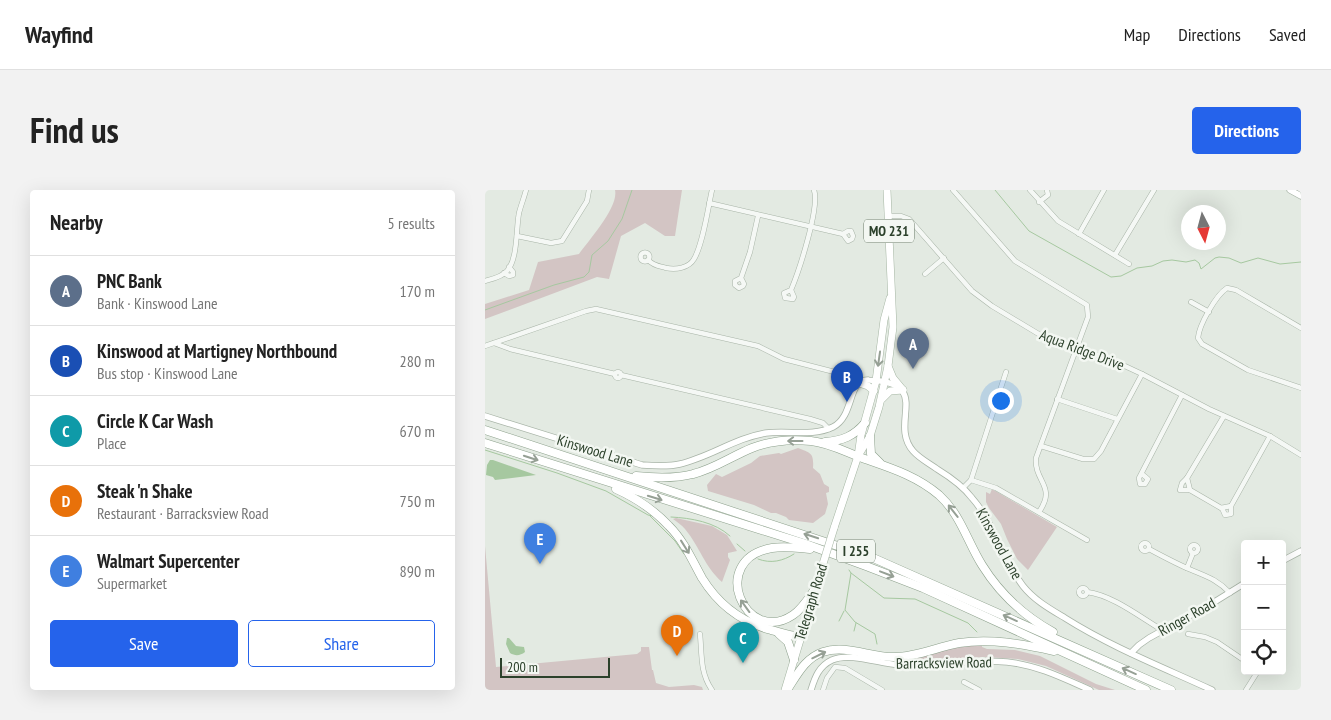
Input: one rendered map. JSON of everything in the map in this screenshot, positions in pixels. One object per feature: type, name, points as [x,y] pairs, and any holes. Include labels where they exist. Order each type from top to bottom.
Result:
[{"type":"highway","points":[[617,473],[656,478],[681,476],[711,468],[768,443],[789,440],[837,441],[847,438],[865,423]]},
{"type":"highway","name":"I 255","points":[[485,430],[863,554],[904,570],[1171,690]]},
{"type":"highway","points":[[870,436],[871,454],[882,465]]},
{"type":"highway","name":"I 255","points":[[485,442],[825,551],[910,583],[1146,690]]},
{"type":"highway","points":[[822,442],[910,476],[925,484],[939,495],[958,518],[982,565],[1006,597],[1034,621],[1087,652]]},
{"type":"highway","points":[[592,477],[637,500],[670,526],[682,542],[703,578],[723,604],[744,620],[759,627],[801,636]]},
{"type":"highway","points":[[815,589],[801,608],[792,616],[779,621],[767,621],[758,618],[745,608],[739,596],[737,582],[745,562],[751,556],[763,550],[784,547],[825,551]]},
{"type":"highway","points":[[776,631],[788,642],[794,660]]},
{"type":"highway","points":[[786,688],[807,662],[829,650],[895,657],[912,655],[960,643],[989,641],[1017,644],[1069,655]]},
{"type":"main road","name":"Telegraph Road","points":[[858,456],[870,436],[881,402],[888,366],[893,322],[887,190]]},
{"type":"main road","name":"Telegraph Road","points":[[786,688],[815,589],[858,456],[876,381],[884,320],[891,296]]},
{"type":"main road","points":[[888,366],[893,378],[903,390]]},
{"type":"main road","points":[[859,383],[874,390]]},
{"type":"main road","points":[[881,402],[890,391],[903,390]]},
{"type":"main road","points":[[780,690],[786,688]]},
{"type":"street","points":[[485,281],[507,271],[515,250],[519,213],[526,190]]},
{"type":"street","points":[[517,236],[551,243],[562,241],[587,201],[589,190]]},
{"type":"street","points":[[648,260],[653,265],[671,269],[683,267],[691,263],[696,256],[712,190]]},
{"type":"street","points":[[791,290],[801,263],[810,228],[815,206],[814,190]]},
{"type":"street","points":[[953,190],[1015,261],[1087,305],[1087,317],[1036,458],[1036,465],[1044,484],[1046,497],[1045,504],[1039,512]]},
{"type":"street","points":[[1030,190],[1058,221],[1129,264]]},
{"type":"street","points":[[1033,194],[1039,190]]},
{"type":"street","points":[[1039,202],[1048,195],[1047,190]]},
{"type":"street","points":[[1079,234],[1104,190]]},
{"type":"street","points":[[1115,256],[1153,190]]},
{"type":"street","points":[[1290,190],[1301,196]]},
{"type":"street","points":[[709,204],[843,234]]},
{"type":"street","points":[[741,278],[750,252],[758,216]]},
{"type":"street","name":"Aqua Ridge Drive","points":[[888,216],[901,216],[909,219],[971,291],[1042,336],[1112,360],[1224,416],[1270,436],[1301,455]]},
{"type":"street","points":[[925,274],[944,258]]},
{"type":"street","points":[[1300,386],[1248,370],[1202,344],[1198,338],[1199,330],[1209,312],[1221,292],[1227,288],[1236,290],[1301,328]]},
{"type":"street","points":[[1191,302],[1209,312]]},
{"type":"street","points":[[485,346],[585,311],[596,310],[758,346],[784,359],[853,377],[859,383]]},
{"type":"street","points":[[494,343],[510,349],[615,374],[618,378],[621,375],[810,419],[823,423],[829,429],[846,415],[855,387],[859,383],[866,380],[876,381],[897,386],[903,390]]},
{"type":"street","points":[[963,488],[971,480],[1006,372]]},
{"type":"street","points":[[1041,446],[1083,460],[1094,459],[1101,451],[1141,374]]},
{"type":"street","name":"Kinswood Lane","points":[[903,390],[907,400],[905,430],[910,446],[918,456],[963,488],[989,522],[1005,558],[1025,588],[1040,602],[1070,621],[1131,653],[1212,690]]},
{"type":"street","points":[[1142,474],[1183,395]]},
{"type":"street","points":[[1057,399],[1117,419]]},
{"type":"street","name":"Kinswood Lane","points":[[485,416],[628,461],[655,466],[691,461],[738,441],[758,435],[777,432],[814,432],[829,429]]},
{"type":"street","points":[[1224,416],[1187,478],[1182,482],[1181,490],[1189,488],[1222,508],[1225,516],[1231,514],[1231,506],[1270,436]]},
{"type":"street","points":[[1187,478],[1189,488]]},
{"type":"street","points":[[971,480],[996,488],[1087,540]]},
{"type":"street","points":[[1222,508],[1231,506]]},
{"type":"street","points":[[1149,549],[1187,568],[1207,575],[1221,583],[1230,592]]},
{"type":"street","points":[[1286,559],[1301,551]]},
{"type":"street","points":[[1187,568],[1193,553]]},
{"type":"street","name":"Ringer Road","points":[[1131,653],[1139,645],[1162,630],[1242,585]]},
{"type":"street","points":[[1087,592],[1107,598],[1162,630]]},
{"type":"street","points":[[701,634],[705,681],[713,690]]},
{"type":"street","points":[[1188,634],[1205,637],[1217,642],[1241,658]]},
{"type":"street","name":"Barracksview Road","points":[[811,690],[815,678],[823,666],[834,660],[845,658],[899,665],[1008,662],[1042,670],[1090,690]]},
{"type":"street","points":[[823,690],[827,678],[835,667],[845,668],[882,690]]},
{"type":"street","points":[[1246,690],[1255,675]]},
{"type":"street","points":[[964,682],[979,690]]},
{"type":"shaded area","points":[[615,190],[682,190],[675,236],[665,236],[645,223],[621,236],[609,279],[597,277],[485,319],[485,304],[529,290],[538,262],[579,254],[608,214],[615,197]]},
{"type":"shaded area","points":[[798,448],[811,454],[813,468],[820,474],[824,484],[829,487],[829,492],[826,493],[828,504],[825,514],[813,523],[789,520],[786,517],[771,513],[754,505],[708,491],[707,485],[716,474],[722,477],[751,463],[760,456],[781,454]]},
{"type":"shaded area","points":[[490,460],[536,475],[495,480],[493,477],[486,475],[487,465]]},
{"type":"shaded area","points":[[992,489],[1057,527],[1028,570],[1017,559],[1001,524],[986,502],[986,492],[990,494]]},
{"type":"shaded area","points":[[676,518],[712,526],[727,535],[737,551],[728,553],[730,560],[722,582],[706,563],[685,529],[673,519]]},
{"type":"shaded area","points":[[485,546],[496,667],[637,654],[641,651],[641,647],[649,647],[656,683],[669,687],[694,685],[702,687],[703,690],[485,690]]},
{"type":"shaded area","points":[[507,638],[516,646],[524,647],[525,652],[517,655],[510,653],[506,644]]},
{"type":"shaded area","points":[[982,644],[982,647],[987,649],[1015,650],[1040,656],[1096,684],[1115,690],[1099,690],[1046,666],[1018,659],[984,657],[908,662],[881,659]]},
{"type":"waterway","points":[[485,310],[554,285],[584,277],[589,272],[592,255],[608,241],[622,219],[632,190]]},
{"type":"waterway","points":[[995,190],[1029,231],[1111,277],[1121,276],[1137,268],[1172,260],[1186,262],[1195,260],[1199,263],[1201,269],[1219,257],[1229,258],[1241,263],[1258,258],[1280,264],[1301,262]]},
{"type":"waterway","points":[[485,450],[606,491],[653,516]]},
{"type":"waterway","points":[[650,516],[675,541],[684,554]]},
{"type":"waterway","points":[[671,517],[687,518],[710,524],[730,536]]},
{"type":"waterway","points":[[737,544],[745,551]]},
{"type":"waterway","points":[[758,559],[777,561],[794,554]]},
{"type":"waterway","points":[[849,570],[851,573],[845,610],[855,622],[875,634],[877,644]]},
{"type":"waterway","points":[[851,573],[884,598],[915,599],[968,623],[977,632]]},
{"type":"waterway","points":[[839,621],[844,611]]},
{"type":"waterway","points":[[854,631],[856,623]]},
{"type":"place","name":"PNC Bank","points":[[913,369]]},
{"type":"place","name":"Kinswood at Martigney Northbound","points":[[847,402]]},
{"type":"place","name":"Walmart Supercenter","points":[[540,564]]},
{"type":"place","name":"Steak 'n Shake","points":[[677,656]]},
{"type":"place","name":"Circle K Car Wash","points":[[743,663]]}]
